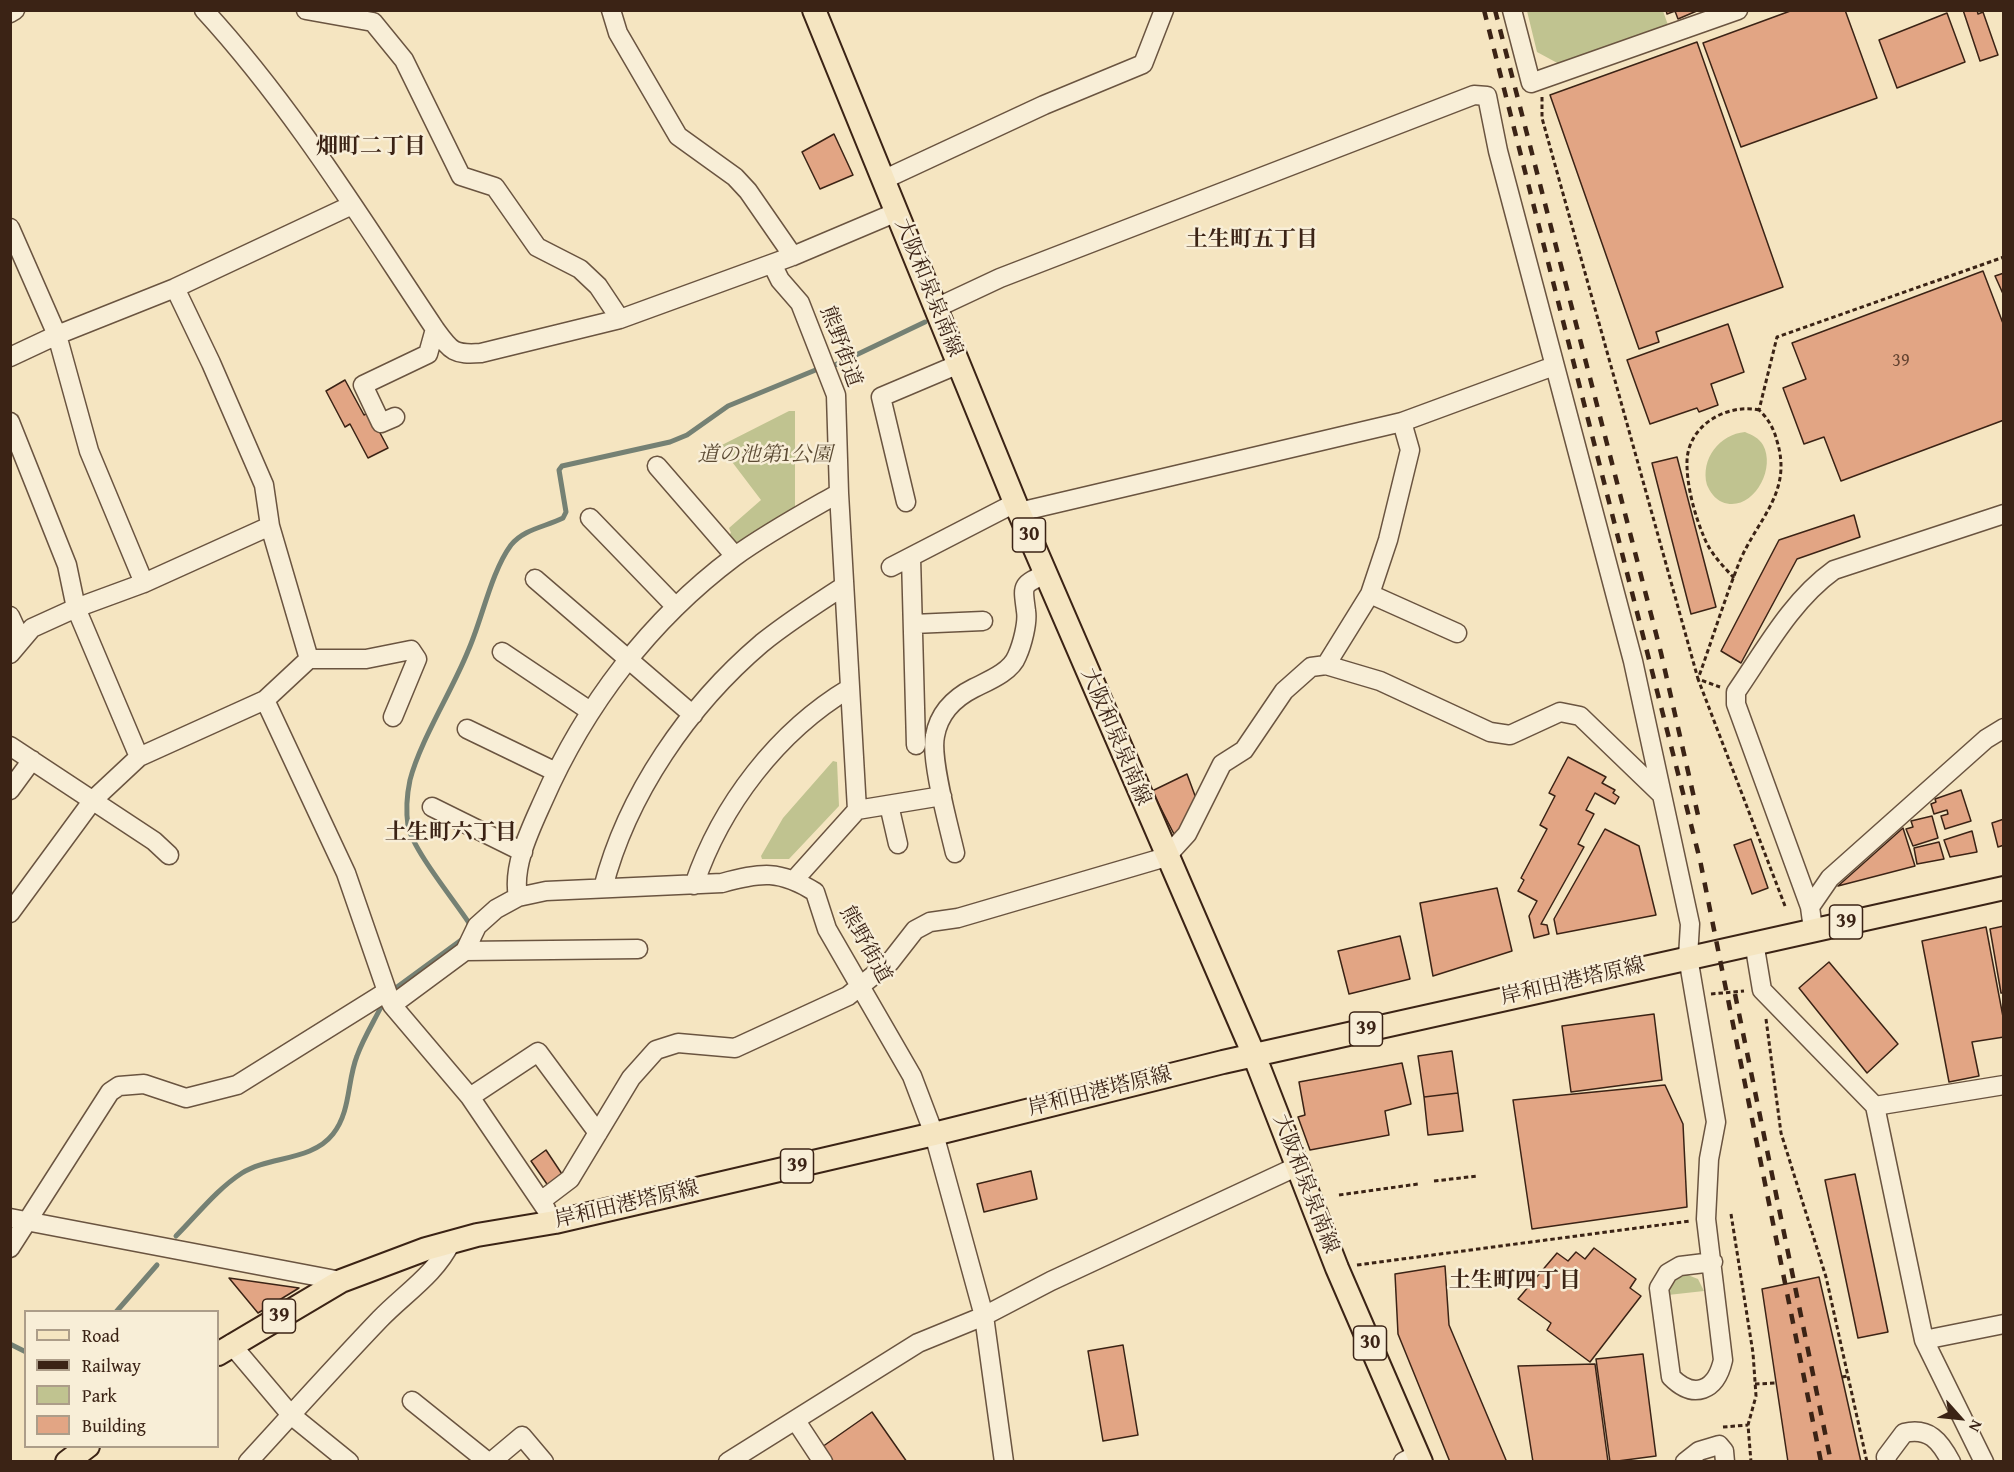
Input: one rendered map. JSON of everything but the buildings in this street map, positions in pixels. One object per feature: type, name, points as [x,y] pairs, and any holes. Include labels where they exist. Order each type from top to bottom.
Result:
[{"type":"main road","name":"大阪和泉泉南線","points":[[814,10],[885,179],[1017,507],[1166,857],[1254,1055],[1414,1459]]},
{"type":"main road","name":"岸和田港塔原線","points":[[224,1349],[341,1281],[477,1235],[555,1222],[934,1134],[1254,1055],[1754,942],[1811,918],[2004,888]]},
{"type":"main road","points":[[67,1461],[85,1448]]},
{"type":"street","points":[[10,13],[15,10]]},
{"type":"street","points":[[204,10],[243,53],[352,205],[435,329],[449,348],[460,354],[481,353],[620,319],[793,256],[897,212]]},
{"type":"street","points":[[306,10],[373,22],[404,60],[461,176],[495,187],[537,247],[580,269],[598,286],[620,319]]},
{"type":"street","points":[[611,10],[618,33],[678,136],[735,177],[748,191],[793,256]]},
{"type":"street","points":[[885,179],[1044,105],[1143,64],[1164,10]]},
{"type":"street","points":[[1512,10],[1531,83],[1738,10]]},
{"type":"street","points":[[936,308],[1000,278],[1463,99],[1474,95],[1487,96],[1498,151],[1633,661],[1690,924],[1688,957],[1716,1122],[1709,1159],[1706,1219],[1713,1262],[1722,1360],[1720,1373],[1714,1382],[1703,1389],[1692,1390],[1680,1386],[1671,1377],[1659,1288],[1668,1273],[1680,1266],[1713,1262]]},
{"type":"street","points":[[10,357],[57,335],[175,288],[352,205]]},
{"type":"street","points":[[10,228],[57,335],[89,451],[144,583]]},
{"type":"street","name":"熊野街道","points":[[772,264],[780,280],[801,303],[831,375],[836,395],[839,493],[857,810]]},
{"type":"street","points":[[175,288],[211,363],[264,485],[270,526],[309,659]]},
{"type":"street","points":[[395,417],[381,423],[363,385],[428,354],[435,329]]},
{"type":"street","points":[[906,502],[881,397],[959,364]]},
{"type":"street","points":[[891,567],[1017,507],[1402,423],[1554,366]]},
{"type":"street","points":[[10,422],[68,565],[76,608],[138,757]]},
{"type":"street","points":[[1326,665],[1370,594],[1388,540],[1410,450],[1402,423]]},
{"type":"street","points":[[657,466],[735,556]]},
{"type":"street","points":[[518,897],[515,881],[523,852],[556,772],[590,711],[628,660],[676,607],[735,556],[839,493]]},
{"type":"street","points":[[1811,918],[1736,704],[1736,692],[1791,613],[1814,585],[1834,570],[2004,514]]},
{"type":"street","points":[[590,518],[676,607]]},
{"type":"street","points":[[16,647],[32,628],[76,608],[144,583],[270,526]]},
{"type":"street","points":[[910,556],[916,746]]},
{"type":"street","points":[[955,853],[934,749],[938,726],[950,704],[958,696],[1010,668],[1017,659],[1026,612],[1023,601],[1024,589],[1028,582],[1046,574]]},
{"type":"street","points":[[535,579],[693,715]]},
{"type":"street","points":[[603,888],[633,810],[653,773],[693,715],[763,643],[844,586]]},
{"type":"street","points":[[1370,594],[1457,633]]},
{"type":"street","points":[[10,616],[16,647]]},
{"type":"street","points":[[913,624],[983,621]]},
{"type":"street","points":[[10,913],[93,800],[138,757],[265,700],[309,659],[366,658],[411,650],[417,659],[393,717]]},
{"type":"street","points":[[502,652],[590,711]]},
{"type":"street","points":[[541,1201],[570,1179],[631,1078],[656,1050],[678,1043],[735,1048],[848,996],[890,962],[915,930],[930,922],[958,918],[1166,857],[1187,834],[1222,764],[1244,750],[1284,691],[1311,667],[1326,665],[1380,681],[1490,732],[1510,735],[1560,711],[1580,716],[1662,795]]},
{"type":"street","points":[[694,885],[715,837],[752,778],[797,727],[824,703],[850,688]]},
{"type":"street","points":[[265,700],[346,873],[389,998],[470,1097],[555,1222]]},
{"type":"street","points":[[1811,918],[1830,878],[1986,739],[2004,728]]},
{"type":"street","points":[[467,729],[556,772]]},
{"type":"street","points":[[10,746],[154,841],[169,855]]},
{"type":"street","points":[[10,789],[32,760]]},
{"type":"street","points":[[465,951],[477,926],[518,897],[546,891],[722,883],[750,875],[770,873],[795,879],[857,810],[942,796]]},
{"type":"street","points":[[890,805],[898,844]]},
{"type":"street","points":[[432,807],[523,852]]},
{"type":"street","name":"熊野街道","points":[[795,879],[815,892],[827,929],[912,1076],[934,1134],[984,1316],[1004,1461]]},
{"type":"street","points":[[1754,942],[1762,990],[1875,1106],[1924,1340],[1984,1461]]},
{"type":"street","points":[[10,1248],[19,1220],[110,1092],[118,1086],[144,1084],[186,1098],[237,1085],[389,998],[465,951],[638,949]]},
{"type":"street","points":[[470,1097],[538,1052],[598,1133]]},
{"type":"street","points":[[1875,1106],[2004,1085]]},
{"type":"street","points":[[728,1461],[796,1421],[918,1343],[984,1316],[1051,1281],[1298,1166]]},
{"type":"street","points":[[19,1220],[341,1281]]},
{"type":"street","points":[[248,1461],[382,1317],[434,1269],[445,1256],[451,1242]]},
{"type":"street","points":[[1924,1340],[2004,1324]]},
{"type":"street","points":[[224,1349],[291,1415],[349,1461]]},
{"type":"street","points":[[412,1401],[489,1461],[522,1436],[544,1461]]},
{"type":"street","points":[[796,1421],[823,1461]]},
{"type":"street","points":[[1887,1461],[1886,1457],[1904,1433],[1914,1430],[1941,1442],[1951,1461]]},
{"type":"street","points":[[1685,1461],[1699,1451],[1719,1445],[1724,1451],[1725,1461]]},
{"type":"path","points":[[1541,81],[1542,118],[1698,679],[1785,906]]},
{"type":"path","points":[[1758,410],[1777,337],[2004,257]]},
{"type":"path","points":[[1698,679],[1734,578],[1740,561],[1771,506],[1781,479],[1782,461],[1776,435],[1770,423],[1758,410],[1732,410],[1709,419],[1689,451],[1689,475],[1704,538],[1734,578]]},
{"type":"path","points":[[1698,679],[1736,692]]},
{"type":"path","points":[[1710,994],[1762,990],[1781,1133],[1827,1277],[1867,1461]]},
{"type":"path","points":[[1434,1181],[1478,1176]]},
{"type":"path","points":[[1339,1195],[1418,1184]]},
{"type":"path","points":[[1731,1214],[1754,1353],[1756,1396],[1748,1425],[1751,1461]]},
{"type":"path","points":[[1337,1268],[1706,1219]]},
{"type":"path","points":[[1842,1377],[1848,1376]]},
{"type":"path","points":[[1755,1384],[1776,1383]]},
{"type":"path","points":[[1718,1428],[1748,1425]]},
{"type":"green space","points":[[1527,11],[1663,11],[1668,25],[1561,65],[1537,52]]},
{"type":"green space","name":"道の池第1公園","points":[[789,411],[795,411],[795,509],[740,545],[731,544],[725,538],[731,533],[729,528],[761,500],[720,446]]},
{"type":"green space","points":[[1745,432],[1763,445],[1767,466],[1764,477],[1759,487],[1743,502],[1733,504],[1722,502],[1713,495],[1707,485],[1706,466],[1709,457],[1720,443],[1728,437]]},
{"type":"green space","points":[[833,761],[837,762],[839,806],[789,859],[762,859],[761,856],[783,818]]},
{"type":"green space","points":[[1685,1274],[1698,1279],[1704,1291],[1668,1295],[1668,1290],[1676,1277]]},
{"type":"waterway","points":[[835,365],[925,322]]},
{"type":"waterway","points":[[468,930],[469,923],[411,836],[407,821],[408,797],[410,780],[421,749],[468,651],[492,582],[504,556],[511,545],[522,535],[563,518],[566,512],[559,470],[562,466],[670,442],[687,435],[728,406],[818,369]]},
{"type":"waterway","points":[[393,990],[464,938]]},
{"type":"waterway","points":[[176,1236],[216,1194],[242,1173],[314,1149],[333,1134],[343,1116],[357,1056],[381,1007]]},
{"type":"waterway","points":[[118,1310],[157,1265]]},
{"type":"waterway","points":[[10,1344],[24,1351]]},
{"type":"railway","points":[[1484,10],[1700,860],[1821,1462]]},
{"type":"railway","points":[[1495,10],[1661,653],[1700,824]]},
{"type":"railway","points":[[1735,994],[1831,1462]]},
{"type":"district","name":"畑町二丁目","points":[[371,147]]},
{"type":"district","name":"土生町五丁目","points":[[1252,240]]},
{"type":"district","name":"土生町六丁目","points":[[451,833]]},
{"type":"district","name":"土生町四丁目","points":[[1515,1281]]}]
